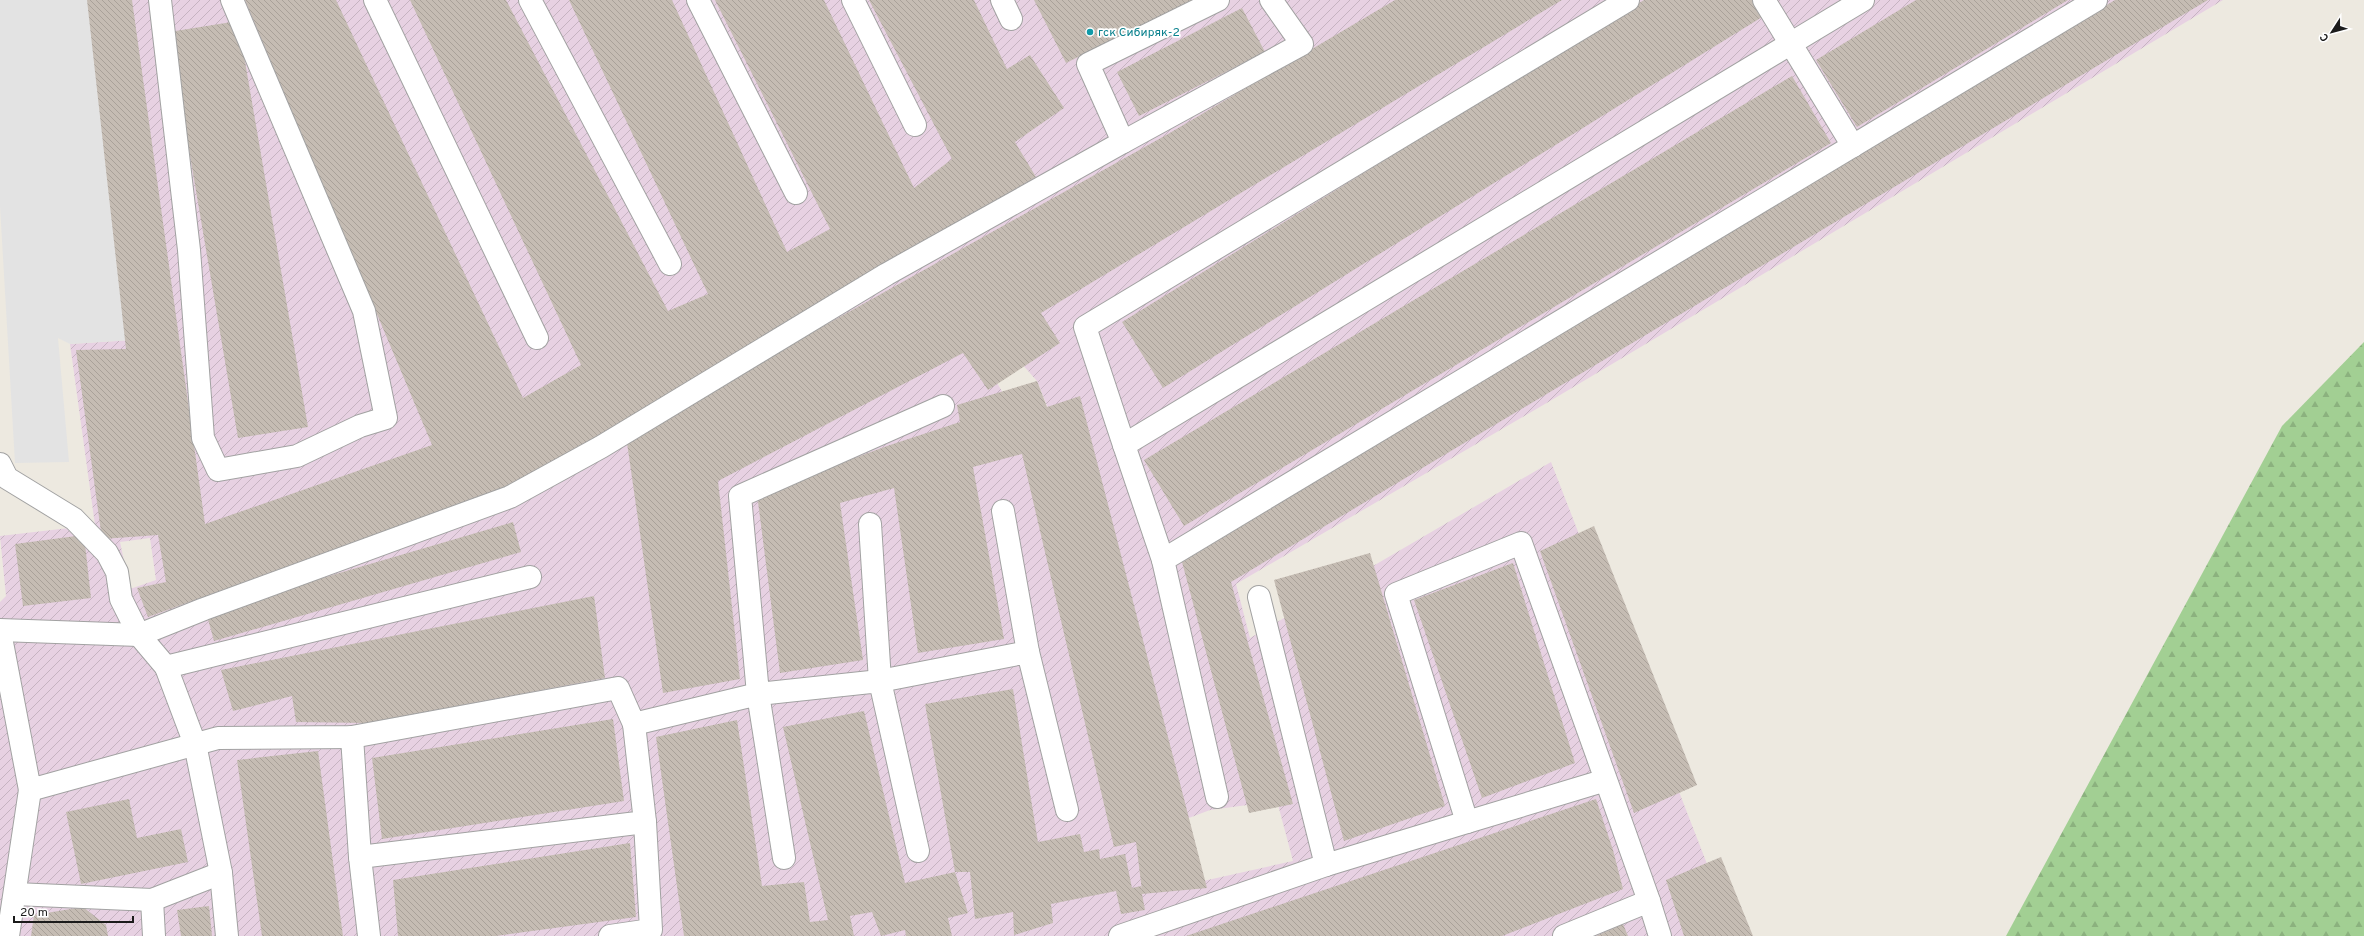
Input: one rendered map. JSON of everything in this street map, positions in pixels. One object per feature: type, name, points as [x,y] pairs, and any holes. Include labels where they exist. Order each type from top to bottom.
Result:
[{"type":"lane","points":[[160,0],[189,250],[203,438],[218,470],[297,456],[360,426],[386,418],[364,311],[232,0]]},
{"type":"lane","points":[[375,0],[537,338]]},
{"type":"lane","points":[[530,0],[670,264]]},
{"type":"lane","points":[[698,0],[796,194]]},
{"type":"lane","points":[[853,0],[915,125]]},
{"type":"lane","points":[[1002,0],[1011,19]]},
{"type":"lane","points":[[1122,142],[1088,64],[1218,0]]},
{"type":"lane","points":[[8,936],[30,790],[0,631],[139,635],[204,608],[510,497],[601,447],[887,274],[1122,142],[1302,44],[1271,0]]},
{"type":"lane","points":[[1217,797],[1163,560],[1085,327],[1628,0]]},
{"type":"lane","points":[[1764,0],[1853,146]]},
{"type":"lane","points":[[1124,445],[1863,0]]},
{"type":"lane","points":[[1163,560],[2096,0]]},
{"type":"lane","points":[[784,858],[758,694],[740,496],[943,406]]},
{"type":"lane","points":[[0,464],[7,478],[74,520],[107,553],[118,572],[121,599],[139,635],[166,667],[195,744],[221,873],[227,936]]},
{"type":"lane","points":[[1003,511],[1028,652],[1067,810]]},
{"type":"lane","points":[[870,524],[880,681],[918,851]]},
{"type":"lane","points":[[1467,822],[1396,594],[1520,543],[1606,780],[1660,936]]},
{"type":"lane","points":[[166,667],[530,577]]},
{"type":"lane","points":[[1259,597],[1326,865]]},
{"type":"lane","points":[[634,724],[758,694],[880,681],[1028,652]]},
{"type":"lane","points":[[30,790],[218,738],[352,736],[618,688],[634,724],[645,822],[651,933],[610,936]]},
{"type":"lane","points":[[352,736],[360,857],[369,936]]},
{"type":"lane","points":[[1120,936],[1326,865],[1606,780]]},
{"type":"lane","points":[[360,857],[645,822]]},
{"type":"lane","points":[[15,894],[152,900],[221,873]]},
{"type":"lane","points":[[152,900],[154,936]]},
{"type":"lane","points":[[1564,936],[1649,901]]},
{"type":"shaded area","points":[[0,0],[90,0],[132,340],[70,344],[58,338],[69,462],[15,463],[0,206]]},
{"type":"shaded area","points":[[90,0],[2223,0],[1550,401],[1236,584],[1250,638],[1551,462],[1735,936],[0,936],[0,602],[6,596],[0,536],[95,525],[70,344],[132,340]],"holes":[[[976,347],[1015,356],[1037,381],[1056,428],[1157,830],[1210,810],[1277,801],[1293,861],[1158,891],[1017,417]],[[150,538],[156,580],[130,589],[120,542]]]},
{"type":"green space","points":[[2364,342],[2364,936],[2006,936],[2282,426]]},
{"type":"building","points":[[87,0],[132,0],[205,524],[432,445],[245,0],[336,0],[523,398],[581,365],[410,0],[506,0],[668,311],[708,294],[569,0],[672,0],[787,252],[830,229],[715,0],[824,0],[914,188],[952,159],[869,0],[974,0],[1007,69],[1030,55],[1064,108],[1015,142],[1036,177],[518,483],[148,617],[137,588],[166,582],[158,535],[102,539],[76,350],[126,349]]},
{"type":"building","name":"гск Сибиряк-2","points":[[1034,0],[1193,0],[1066,63]]},
{"type":"building","points":[[1395,0],[1562,0],[1041,313],[1060,343],[988,390],[963,353],[718,481],[740,679],[663,693],[626,436],[1168,134]]},
{"type":"building","points":[[1644,0],[1759,0],[1767,14],[1163,388],[1122,322]]},
{"type":"building","points":[[1916,0],[2068,0],[1857,127],[1816,60]]},
{"type":"building","points":[[2115,0],[2208,0],[1231,582],[1293,804],[1249,813],[1182,562]]},
{"type":"building","points":[[1242,8],[1265,52],[1139,116],[1117,72]]},
{"type":"building","points":[[238,21],[308,427],[238,438],[169,32]]},
{"type":"building","points":[[1792,76],[1831,143],[1184,526],[1144,460]]},
{"type":"building","points":[[1037,381],[1047,407],[1080,396],[1207,888],[1142,894],[1145,910],[1121,914],[1116,891],[1051,904],[1053,923],[1014,935],[1013,912],[975,919],[970,872],[955,872],[925,704],[1013,689],[1038,842],[1080,834],[1084,852],[1099,849],[1100,859],[1125,854],[1132,888],[1141,886],[1142,891],[1136,842],[1114,847],[1022,454],[973,467],[1004,639],[918,653],[894,488],[840,503],[863,660],[780,673],[757,494],[887,446],[960,422],[957,405]]},
{"type":"building","points":[[513,522],[521,552],[214,641],[206,612]]},
{"type":"building","points":[[1594,526],[1697,785],[1634,813],[1540,551]]},
{"type":"building","points":[[84,535],[91,598],[23,606],[15,544]]},
{"type":"building","points":[[1370,553],[1445,806],[1344,841],[1274,580]]},
{"type":"building","points":[[1513,563],[1575,763],[1482,798],[1414,600]]},
{"type":"building","points":[[594,596],[605,678],[368,723],[296,722],[292,696],[233,711],[221,670]]},
{"type":"building","points":[[864,711],[905,883],[955,872],[968,913],[948,918],[952,936],[906,936],[905,930],[881,936],[872,912],[850,916],[854,936],[684,936],[656,737],[737,720],[762,886],[804,882],[810,922],[828,920],[783,727]]},
{"type":"building","points":[[613,719],[624,801],[382,839],[372,758]]},
{"type":"building","points":[[318,751],[343,936],[262,936],[237,760]]},
{"type":"building","points":[[129,799],[137,838],[181,829],[188,862],[81,884],[66,812]]},
{"type":"building","points":[[1596,799],[1613,850],[1623,889],[1502,936],[1186,936]]},
{"type":"building","points":[[630,843],[636,917],[496,936],[398,936],[393,880]]},
{"type":"building","points":[[1721,857],[1753,936],[1684,936],[1666,880]]},
{"type":"building","points":[[209,906],[212,936],[181,936],[177,910]]},
{"type":"building","points":[[83,907],[106,925],[108,936],[31,936],[34,915]]},
{"type":"building","points":[[1623,924],[1628,936],[1596,936]]},
{"type":"place","name":"гск Сибиряк-2","points":[[1090,32]]}]
